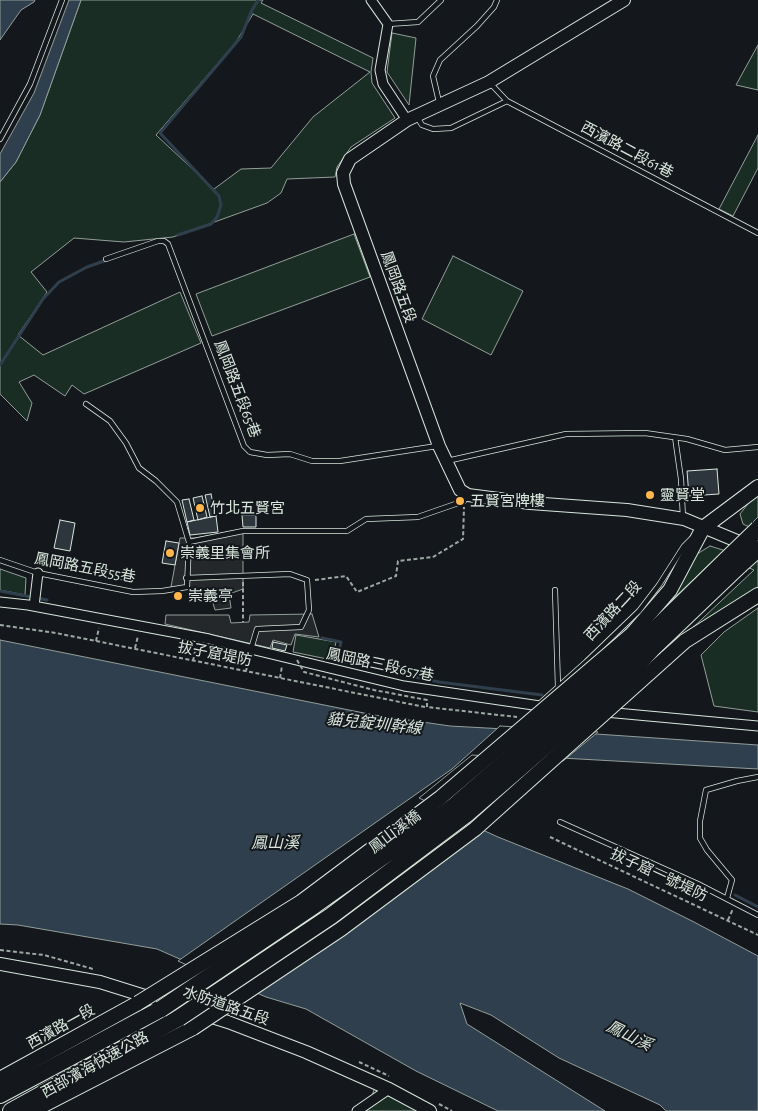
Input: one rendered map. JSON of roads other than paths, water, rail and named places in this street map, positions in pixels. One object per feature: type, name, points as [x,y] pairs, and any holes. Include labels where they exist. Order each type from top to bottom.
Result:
[{"type":"highway","points":[[648,646],[734,562],[758,529]]},
{"type":"highway","points":[[734,562],[758,549]]},
{"type":"highway","name":"鳳山溪橋","points":[[161,1009],[315,905],[454,806],[648,646]]},
{"type":"highway","name":"鳳山溪橋","points":[[179,1018],[331,916],[468,813],[627,676],[648,646]]},
{"type":"highway","name":"西部濱海快速公路","points":[[0,1095],[161,1009]]},
{"type":"highway","name":"西部濱海快速公路","points":[[11,1111],[179,1018]]},
{"type":"main road","name":"西濱路二段","points":[[648,646],[670,590],[702,528],[758,487]]},
{"type":"main road","points":[[32,1111],[193,1028],[341,929],[475,829],[648,646],[685,641],[758,595]]},
{"type":"main road","name":"鳳山溪橋","points":[[138,1003],[301,902],[440,798],[534,713],[648,646]]},
{"type":"main road","name":"西濱路一段","points":[[0,1079],[138,1003]]},
{"type":"street","points":[[371,0],[388,24],[380,70],[383,84],[412,118]]},
{"type":"street","name":"鳳岡路五段","points":[[466,498],[438,446],[343,178],[344,167],[350,159],[412,118],[489,82],[624,0]]},
{"type":"street","points":[[466,498],[627,510],[684,519],[702,528],[758,549]]},
{"type":"street","points":[[34,606],[38,573]]},
{"type":"street","name":"鳳岡路三段657巷","points":[[0,602],[34,606],[198,637],[404,686],[534,713],[758,726]]},
{"type":"street","name":"水防道路五段","points":[[6,966],[100,982],[228,1022],[306,1052],[389,1089],[430,1111]]},
{"type":"street","points":[[357,1111],[389,1089]]},
{"type":"lane","points":[[0,139],[30,84],[62,0]]},
{"type":"lane","points":[[388,24],[418,22],[441,0]]},
{"type":"lane","points":[[440,106],[433,76],[440,60],[477,26],[494,7],[497,0]]},
{"type":"lane","name":"西濱路二段61巷","points":[[489,82],[507,102],[758,233]]},
{"type":"lane","points":[[412,118],[433,128],[451,128],[507,102]]},
{"type":"lane","name":"鳳岡路五段65巷","points":[[106,259],[158,241],[164,241],[168,244],[244,446],[250,452],[267,455],[290,454],[312,460],[340,461],[438,446]]},
{"type":"lane","points":[[86,404],[110,421],[126,443],[139,468],[156,481],[177,502],[189,542],[186,578],[290,574],[307,580],[309,610],[301,627],[257,629],[252,649]]},
{"type":"lane","points":[[445,461],[566,434],[645,433],[675,437],[725,450],[758,447]]},
{"type":"lane","points":[[675,437],[684,519]]},
{"type":"lane","points":[[189,542],[243,531],[347,531],[366,519],[418,516],[466,498]]},
{"type":"lane","name":"西濱路二段","points":[[534,713],[558,687],[639,611],[659,585],[684,546],[702,528]]},
{"type":"lane","name":"鳳岡路五段55巷","points":[[0,560],[38,573],[133,592],[162,591],[187,587],[186,578]]},
{"type":"lane","points":[[555,590],[558,687]]},
{"type":"lane","points":[[727,898],[732,880],[707,850],[700,838],[706,790],[712,786],[758,777]]},
{"type":"lane","points":[[560,822],[727,898],[758,915]]},
{"type":"water","points":[[0,0],[35,0],[21,10],[0,40]]},
{"type":"water","points":[[69,0],[81,0],[40,115],[16,162],[0,182],[0,154],[34,93]]},
{"type":"water","name":"鳳山溪","points":[[0,640],[374,715],[450,726],[758,745],[758,769],[472,753],[415,799],[498,837],[628,889],[758,956],[758,1111],[666,1111],[660,1105],[559,1058],[491,1015],[460,1003],[467,1024],[605,1111],[498,1111],[416,1071],[306,1009],[266,997],[157,949],[18,925],[0,924]]},
{"type":"waterway","points":[[178,235],[211,224],[217,217],[221,205],[219,196],[160,133],[241,37],[258,0]]},
{"type":"waterway","points":[[0,365],[43,299],[59,282],[87,267],[107,260]]},
{"type":"waterway","points":[[0,591],[47,600]]},
{"type":"waterway","points":[[322,638],[341,642],[337,660],[439,682],[542,695]]},
{"type":"waterway","points":[[735,895],[758,907]]},
{"type":"place","name":"靈賢堂","points":[[650,495]]},
{"type":"place","name":"五賢宮牌樓","points":[[460,501]]},
{"type":"place","name":"竹北五賢宮","points":[[200,508]]},
{"type":"place","name":"崇義里集會所","points":[[170,553]]},
{"type":"place","name":"崇義亭","points":[[178,596]]},
{"type":"water label","name":"貓兒錠圳幹線","points":[[374,724]]}]
